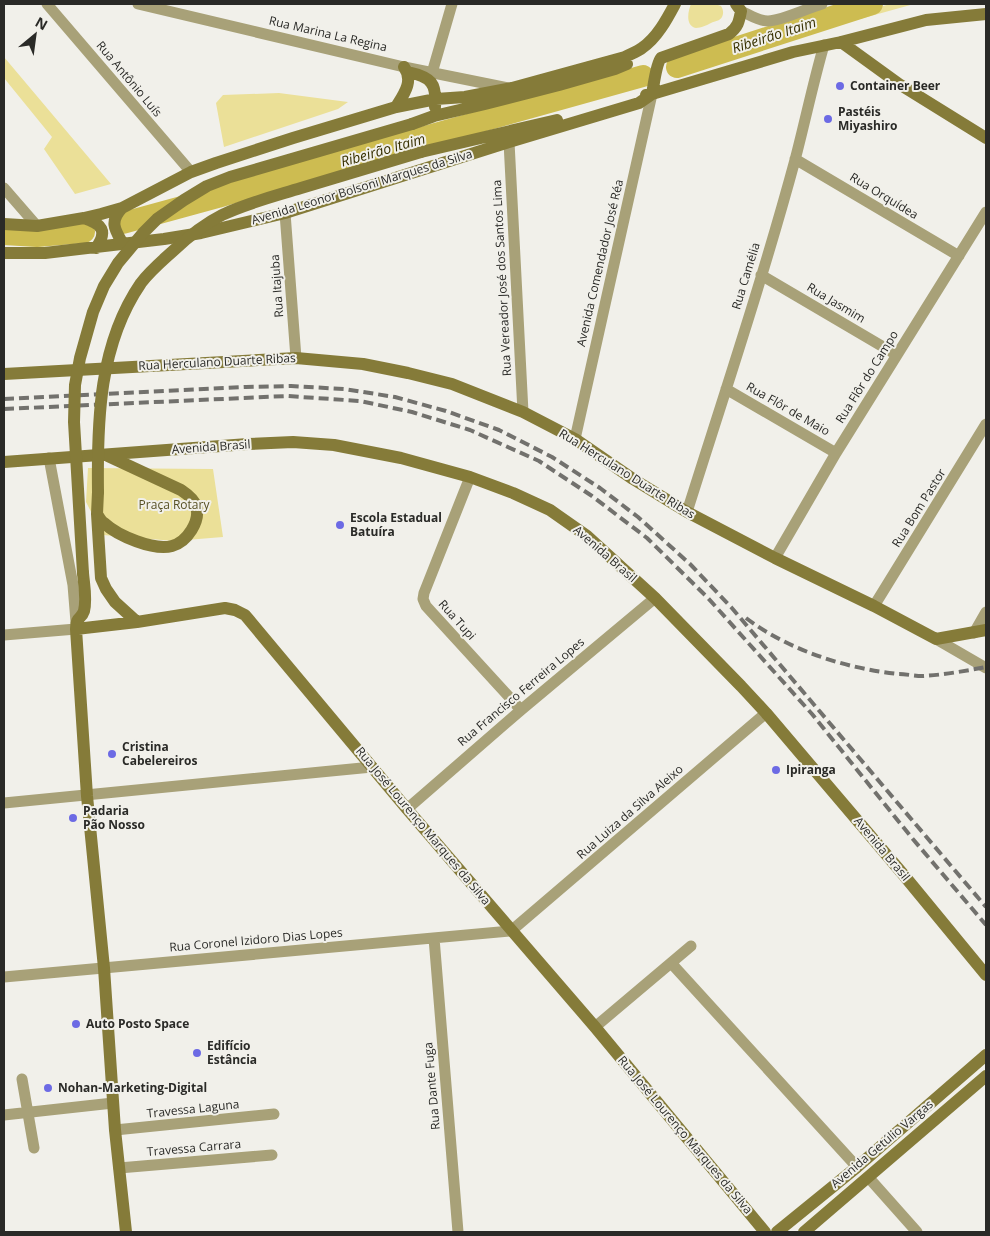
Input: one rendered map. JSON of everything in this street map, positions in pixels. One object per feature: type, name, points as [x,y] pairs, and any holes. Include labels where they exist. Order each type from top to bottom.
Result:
[{"type":"street","name":"Rua Antônio Luís","points":[[47,4],[191,172]]},
{"type":"street","name":"Rua Marina La Regina","points":[[138,4],[406,69],[512,88]]},
{"type":"street","points":[[432,73],[452,4]]},
{"type":"street","points":[[76,625],[84,612],[85,597],[74,422],[75,385],[80,358],[93,312],[104,286],[118,262],[143,233],[157,219],[184,200],[207,186],[230,177],[434,116],[559,86],[616,69],[640,56],[648,43],[666,22],[675,4]]},
{"type":"street","points":[[739,7],[753,17],[769,21],[822,4]]},
{"type":"street","points":[[652,94],[658,60],[660,58],[728,34],[736,29],[739,21],[739,7]]},
{"type":"street","name":"Avenida Leonor Bolsoni Marques da Silva","points":[[97,514],[99,415],[107,362],[117,332],[127,308],[142,283],[154,268],[204,225],[261,200],[421,152],[569,117],[793,52],[841,42],[926,20],[986,14]]},
{"type":"street","points":[[841,42],[899,84],[986,138]]},
{"type":"street","points":[[4,224],[37,226],[84,218],[122,208],[191,172],[293,138],[396,107],[512,88],[625,57],[648,43]]},
{"type":"street","name":"Rua Camélia","points":[[687,512],[795,159],[824,45]]},
{"type":"street","points":[[396,107],[409,80],[406,69]]},
{"type":"street","points":[[406,69],[430,80],[435,90],[434,116]]},
{"type":"street","points":[[485,104],[496,92]]},
{"type":"street","name":"Avenida Leonor Bolsoni Marques da Silva","points":[[4,253],[45,253],[164,239],[285,213],[640,103],[652,94]]},
{"type":"street","name":"Avenida Comendador José Réa","points":[[575,439],[652,94]]},
{"type":"street","name":"Rua Vereador José dos Santos Lima","points":[[510,142],[522,412]]},
{"type":"street","name":"Rua Orquídea","points":[[795,159],[959,256]]},
{"type":"street","points":[[4,188],[37,226]]},
{"type":"street","points":[[122,208],[115,218],[114,224],[123,244]]},
{"type":"street","name":"Rua Flôr do Campo","points":[[775,558],[836,453],[986,212]]},
{"type":"street","name":"Rua Itajuba","points":[[285,213],[296,358]]},
{"type":"street","points":[[84,218],[95,222],[101,227],[102,234],[96,248]]},
{"type":"street","name":"Rua Jasmim","points":[[761,274],[897,355]]},
{"type":"street","name":"Rua Herculano Duarte Ribas","points":[[4,374],[232,360],[296,358],[363,364],[452,384],[522,412],[575,439],[633,479],[687,512],[775,558],[874,606],[986,668]]},
{"type":"street","name":"Rua Flôr de Maio","points":[[726,388],[836,453]]},
{"type":"street","name":"Rua Bom Pastor","points":[[874,606],[986,424]]},
{"type":"street","name":"Avenida Brasil","points":[[4,462],[248,444],[294,442],[334,445],[401,458],[470,477],[513,493],[550,510],[587,536],[655,598],[741,686],[895,865],[986,975]]},
{"type":"street","points":[[97,514],[103,523],[122,535],[146,544],[166,547],[174,546],[184,539],[193,528],[197,517],[194,502],[191,497],[181,490],[106,455]]},
{"type":"street","points":[[49,458],[73,585],[87,796],[104,968],[115,1130],[126,1232]]},
{"type":"street","name":"Rua Tupi","points":[[470,477],[423,599],[426,606],[521,710]]},
{"type":"street","points":[[97,514],[101,578],[106,589],[116,602],[137,622]]},
{"type":"street","name":"Rua Francisco Ferreira Lopes","points":[[406,809],[655,598]]},
{"type":"street","name":"Rua José Lourenço Marques da Silva","points":[[76,625],[137,622],[224,608],[235,610],[245,615],[406,809],[596,1027],[765,1232]]},
{"type":"street","points":[[936,639],[980,631],[986,612]]},
{"type":"street","points":[[4,635],[76,625]]},
{"type":"street","name":"Rua Luiza da Silva Aleixo","points":[[512,931],[766,713]]},
{"type":"street","points":[[4,803],[372,767]]},
{"type":"street","name":"Rua Coronel Izidoro Dias Lopes","points":[[4,977],[512,931]]},
{"type":"street","name":"Rua Dante Fuga","points":[[434,938],[458,1232]]},
{"type":"street","points":[[596,1027],[691,946]]},
{"type":"street","points":[[672,964],[857,1166]]},
{"type":"street","name":"Avenida Getúlio Vargas","points":[[777,1232],[986,1055]]},
{"type":"street","name":"Avenida Getúlio Vargas","points":[[804,1232],[986,1076]]},
{"type":"street","points":[[22,1079],[34,1148]]},
{"type":"street","points":[[4,1114],[113,1103]]},
{"type":"street","name":"Travessa Laguna","points":[[115,1130],[274,1114]]},
{"type":"street","name":"Travessa Carrara","points":[[119,1168],[272,1154]]},
{"type":"street","points":[[869,1178],[917,1232]]},
{"type":"green space","points":[[691,4],[715,4],[721,6],[723,16],[719,20],[702,27],[693,27],[690,24],[688,14]]},
{"type":"green space","points":[[890,4],[914,4],[788,39],[787,34]]},
{"type":"green space","points":[[4,57],[111,184],[75,194],[44,149],[52,137],[4,78]]},
{"type":"green space","points":[[279,93],[348,102],[338,109],[224,147],[216,103],[223,95]]},
{"type":"green space","name":"Praça Rotary","points":[[88,468],[213,469],[223,537],[174,541],[103,535],[86,502]]},
{"type":"waterway","name":"Ribeirão Itaim","points":[[677,67],[872,4]]},
{"type":"waterway","name":"Ribeirão Itaim","points":[[123,223],[643,76]]},
{"type":"waterway","name":"Ribeirão Itaim","points":[[4,234],[37,236],[84,232]]},
{"type":"railway","points":[[4,399],[246,387],[291,386],[344,389],[395,397],[446,411],[499,430],[552,457],[600,488],[638,517],[690,564],[731,607],[986,907]]},
{"type":"railway","points":[[4,409],[287,396],[360,401],[412,412],[470,430],[539,461],[592,496],[647,538],[708,598],[812,714],[912,838],[986,925]]},
{"type":"railway","points":[[746,618],[780,640],[819,656],[859,668],[922,676],[986,667]]},
{"type":"place","name":"Container Beer","points":[[840,86]]},
{"type":"place","name":"Pastéis Miyashiro","points":[[828,119]]},
{"type":"place","name":"Escola Estadual Batuíra","points":[[340,525]]},
{"type":"place","name":"Cristina Cabelereiros","points":[[112,754]]},
{"type":"place","name":"Ipiranga","points":[[776,770]]},
{"type":"place","name":"Padaria Pão Nosso","points":[[73,818]]},
{"type":"place","name":"Auto Posto Space","points":[[76,1024]]},
{"type":"place","name":"Edifício Estância","points":[[197,1053]]},
{"type":"place","name":"Nohan-Marketing-Digital","points":[[48,1088]]}]
